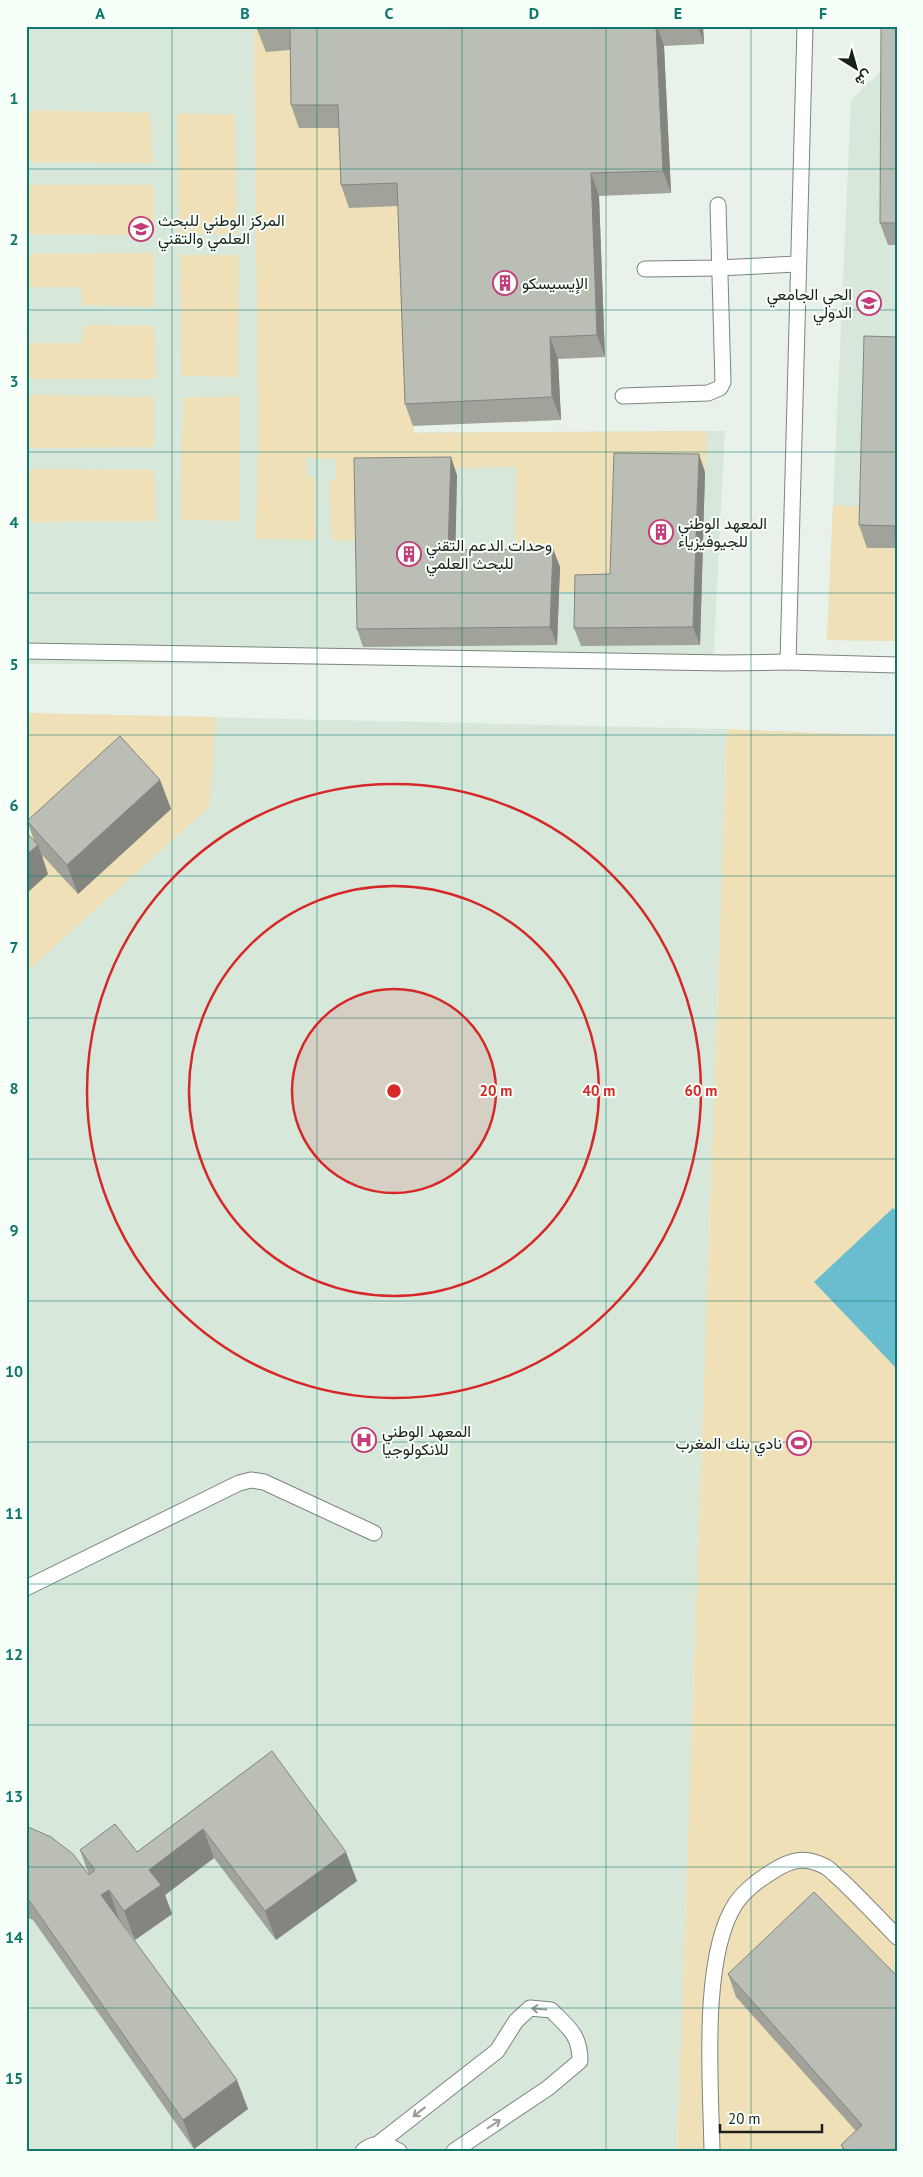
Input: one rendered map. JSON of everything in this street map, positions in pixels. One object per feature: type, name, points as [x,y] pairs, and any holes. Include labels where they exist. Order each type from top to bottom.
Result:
[{"type":"lane","points":[[788,662],[797,264],[805,26]]},
{"type":"lane","points":[[623,396],[708,392],[720,388],[724,375],[718,268],[718,205]]},
{"type":"lane","points":[[645,269],[797,264]]},
{"type":"lane","points":[[26,651],[897,665]]},
{"type":"lane","points":[[26,1588],[239,1483],[251,1480],[264,1482],[374,1534]]},
{"type":"lane","points":[[712,2151],[710,2031],[717,1951],[724,1928],[736,1903],[760,1880],[784,1864],[804,1859],[827,1868],[854,1892],[897,1937]]},
{"type":"lane","points":[[363,2151],[378,2144],[497,2051],[516,2021],[530,2008],[551,2010],[574,2033],[580,2047],[580,2061],[548,2088],[454,2151]]},
{"type":"lane","points":[[378,2144],[389,2146],[399,2151]]},
{"type":"shaded area","name":"المركز الوطني للبحث العلمي والتقني","points":[[26,26],[254,26],[258,433],[725,431],[713,665],[26,664]]},
{"type":"shaded area","points":[[254,26],[264,26],[298,50],[346,128],[405,206],[414,433],[707,431],[705,472],[620,472],[617,592],[559,592],[560,567],[515,567],[516,467],[361,470],[362,541],[332,540],[329,480],[336,478],[335,459],[306,458],[307,477],[315,478],[316,540],[256,539],[258,433]]},
{"type":"shaded area","name":"الحي الجامعي الدولي","points":[[897,26],[897,641],[827,640],[851,100],[889,63]]},
{"type":"shaded area","points":[[26,110],[150,113],[153,163],[26,162]]},
{"type":"shaded area","points":[[177,113],[235,115],[237,234],[179,234]]},
{"type":"shaded area","points":[[26,185],[153,185],[154,235],[26,234]]},
{"type":"shaded area","points":[[153,253],[154,307],[82,305],[81,287],[29,287],[26,305],[26,254]]},
{"type":"shaded area","points":[[180,255],[239,255],[238,377],[182,376]]},
{"type":"shaded area","points":[[84,325],[154,326],[156,379],[26,379],[26,328],[30,328],[30,343],[82,343]]},
{"type":"shaded area","points":[[26,395],[154,397],[154,447],[26,448]]},
{"type":"shaded area","points":[[240,396],[240,521],[181,520],[183,398]]},
{"type":"shaded area","points":[[26,469],[154,470],[156,521],[26,522]]},
{"type":"shaded area","points":[[833,505],[868,507],[867,548],[897,549],[897,641],[827,640]]},
{"type":"shaded area","name":"المعهد الوطني للانكولوجيا","points":[[26,713],[727,729],[677,2151],[26,2151]]},
{"type":"shaded area","points":[[26,713],[216,717],[209,807],[26,972]]},
{"type":"shaded area","name":"نادي بنك المغرب","points":[[727,729],[897,736],[897,2151],[677,2151]]},
{"type":"water","points":[[893,1208],[897,1212],[897,1369],[814,1282]]},
{"type":"building","name":"اﻹيسيسكو","points":[[257,26],[656,26],[663,171],[591,173],[597,335],[550,337],[552,397],[405,404],[397,183],[341,185],[338,105],[291,105],[290,27],[257,29]]},
{"type":"building","points":[[881,26],[897,26],[897,223],[880,223]]},
{"type":"building","points":[[864,336],[897,337],[897,537],[895,537],[895,526],[859,525]]},
{"type":"building","name":"المعهد الوطني للجيوفيزياء","points":[[614,453],[699,454],[693,627],[574,628],[575,575],[610,574]]},
{"type":"building","name":"وحدات الدعم التقني للبحث العلمي","points":[[451,457],[448,550],[553,549],[550,627],[357,629],[354,458]]},
{"type":"building","points":[[120,736],[160,780],[67,865],[27,821]]},
{"type":"building","points":[[26,832],[38,845],[26,855]]},
{"type":"building","points":[[272,1751],[346,1852],[265,1911],[203,1829],[149,1870],[161,1885],[124,1911],[109,1890],[101,1895],[237,2080],[183,2120],[26,1896],[26,1826],[51,1837],[73,1854],[89,1875],[95,1870],[80,1850],[115,1824],[137,1852]]},
{"type":"building","points":[[814,1892],[897,1976],[897,2151],[846,2151],[841,2145],[862,2125],[728,1974]]},
{"type":"place","name":"المركز الوطني للبحث العلمي والتقني","points":[[141,229]]},
{"type":"place","name":"اﻹيسيسكو","points":[[505,283]]},
{"type":"place","name":"الحي الجامعي الدولي","points":[[869,303]]},
{"type":"place","name":"المعهد الوطني للجيوفيزياء","points":[[661,532]]},
{"type":"place","name":"وحدات الدعم التقني للبحث العلمي","points":[[409,554]]},
{"type":"place","name":"المعهد الوطني للانكولوجيا","points":[[364,1440]]},
{"type":"place","name":"نادي بنك المغرب","points":[[799,1443]]}]
